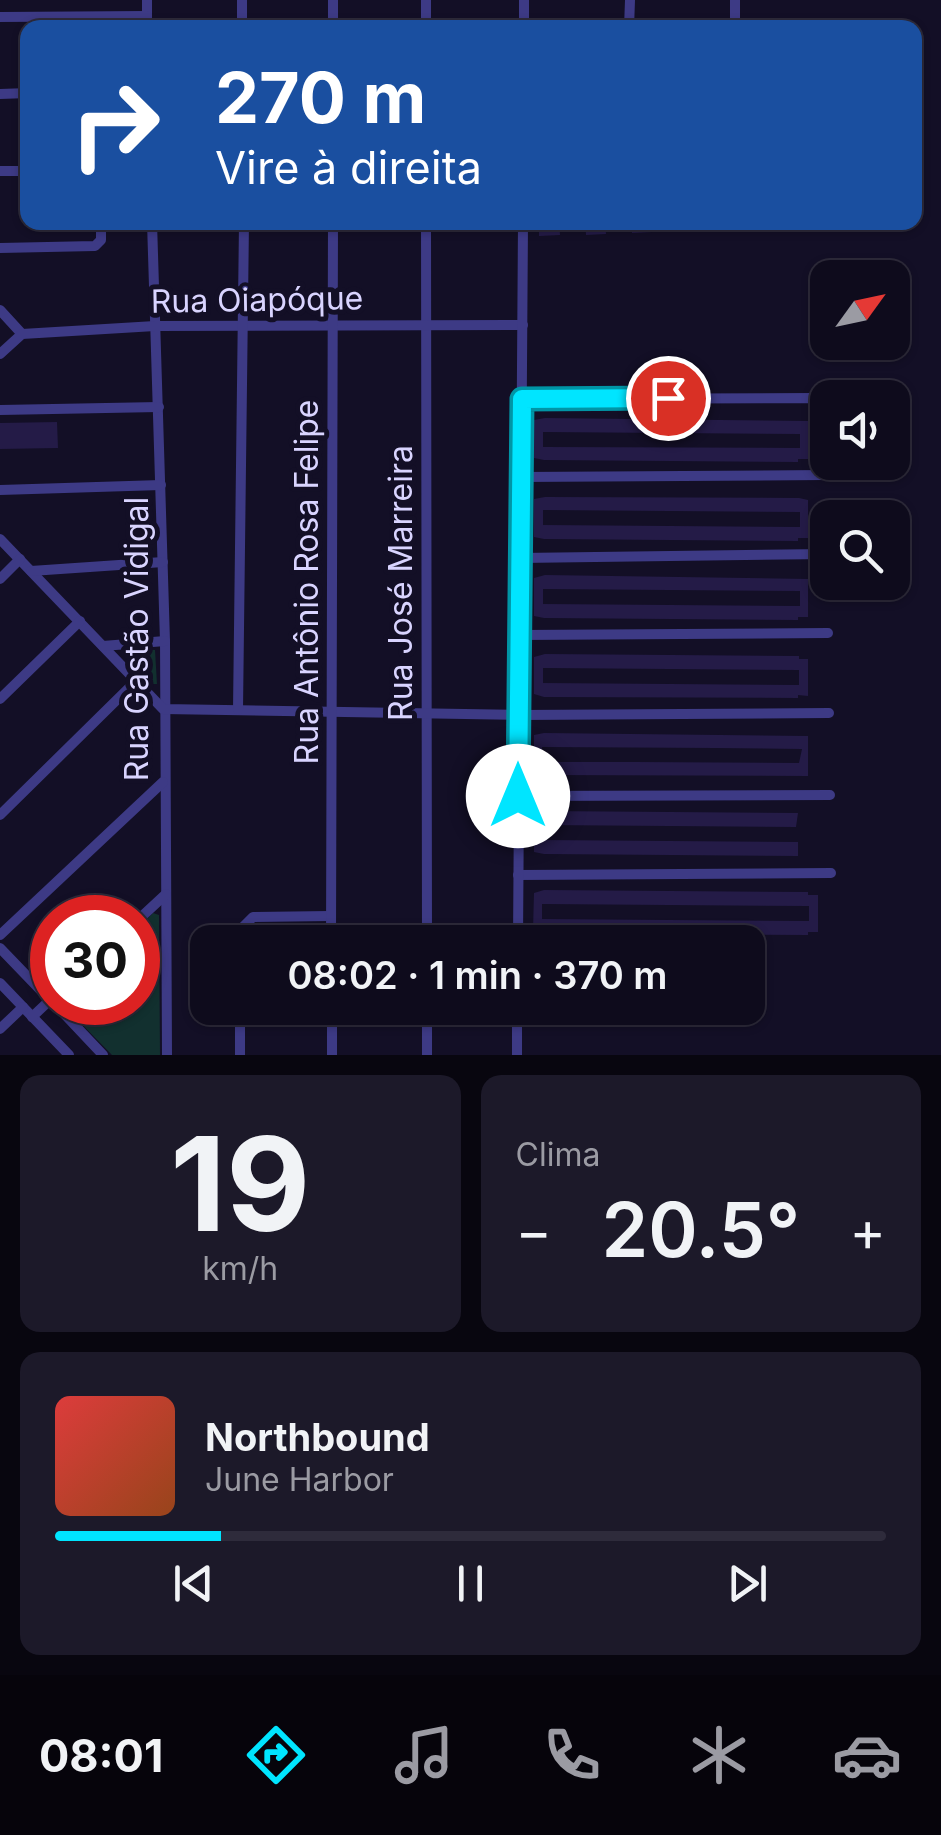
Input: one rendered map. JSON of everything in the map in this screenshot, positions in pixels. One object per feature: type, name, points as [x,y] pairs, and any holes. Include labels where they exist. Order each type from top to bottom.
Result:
[{"type":"street","points":[[0,17],[88,20]]},
{"type":"street","points":[[0,248],[95,246],[101,240],[101,230]]},
{"type":"street","name":"Rua Gastão Vidigal","points":[[152,230],[164,562],[167,1055]]},
{"type":"street","points":[[238,710],[244,230]]},
{"type":"street","name":"Rua Antônio Rosa Felipe","points":[[330,925],[333,230]]},
{"type":"street","name":"Rua José Marreira","points":[[426,230],[427,925]]},
{"type":"street","points":[[518,925],[523,230]]},
{"type":"street","points":[[0,310],[22,334],[0,354]]},
{"type":"street","name":"Rua Oiapóque","points":[[22,334],[245,324],[523,325]]},
{"type":"street","points":[[522,399],[810,398]]},
{"type":"street","points":[[0,410],[159,407]]},
{"type":"street","points":[[521,476],[810,475]]},
{"type":"street","points":[[0,490],[162,485]]},
{"type":"street","points":[[0,539],[163,709],[829,713]]},
{"type":"street","points":[[520,558],[810,554]]},
{"type":"street","points":[[0,579],[20,559]]},
{"type":"street","points":[[31,571],[164,562]]},
{"type":"street","points":[[0,699],[80,621]]},
{"type":"street","points":[[520,635],[828,634]]},
{"type":"street","points":[[104,646],[165,641]]},
{"type":"street","points":[[0,814],[137,680]]},
{"type":"street","points":[[0,935],[163,782]]},
{"type":"street","points":[[518,796],[830,795]]},
{"type":"street","points":[[518,874],[831,873]]},
{"type":"street","points":[[160,900],[166,894]]},
{"type":"street","points":[[244,925],[262,914],[330,916]]},
{"type":"street","points":[[0,948],[30,979]]},
{"type":"street","points":[[0,984],[30,1015]]},
{"type":"street","points":[[0,1028],[22,1007]]},
{"type":"street","points":[[40,1025],[69,1055]]},
{"type":"street","points":[[75,1025],[104,1055]]},
{"type":"street","points":[[240,1025],[240,1055]]},
{"type":"street","points":[[332,1025],[332,1055]]},
{"type":"street","points":[[427,1025],[427,1055]]},
{"type":"street","points":[[517,1055],[518,1025]]},
{"type":"green space","points":[[126,648],[155,650],[157,684],[150,684],[122,654]]},
{"type":"green space","points":[[83,1025],[160,1025],[160,1055],[112,1055]]},
{"type":"building","points":[[539,230],[560,230],[560,235],[539,236]]},
{"type":"building","points":[[586,230],[606,230],[606,234],[586,235]]},
{"type":"building","points":[[534,420],[809,421],[808,459],[544,460],[534,458]],"holes":[[[543,432],[800,434],[800,448],[543,447]]]},
{"type":"building","points":[[57,422],[58,448],[0,449],[0,423]]},
{"type":"building","points":[[799,498],[808,500],[808,538],[544,539],[534,537],[534,499]],"holes":[[[543,510],[800,512],[800,527],[543,525]]]},
{"type":"building","points":[[545,575],[808,579],[808,617],[544,618],[534,616],[534,578]],"holes":[[[543,589],[800,591],[800,606],[543,604]]]},
{"type":"building","points":[[799,656],[808,659],[808,696],[544,697],[534,694],[534,657]],"holes":[[[543,668],[799,670],[799,685],[543,683]]]},
{"type":"building","points":[[534,735],[808,736],[808,776],[544,775],[534,773]],"holes":[[[542,747],[802,749],[799,763],[542,762]]]},
{"type":"building","points":[[798,813],[796,827],[542,825],[542,840],[798,842],[798,856],[544,854],[534,852],[534,814]]},
{"type":"building","points":[[544,890],[818,895],[818,932],[808,935],[765,935],[765,925],[533,925],[534,893]],"holes":[[[542,904],[809,906],[809,921],[542,919]]]},
{"type":"route","points":[[518,796],[522,399],[668,398]]}]
